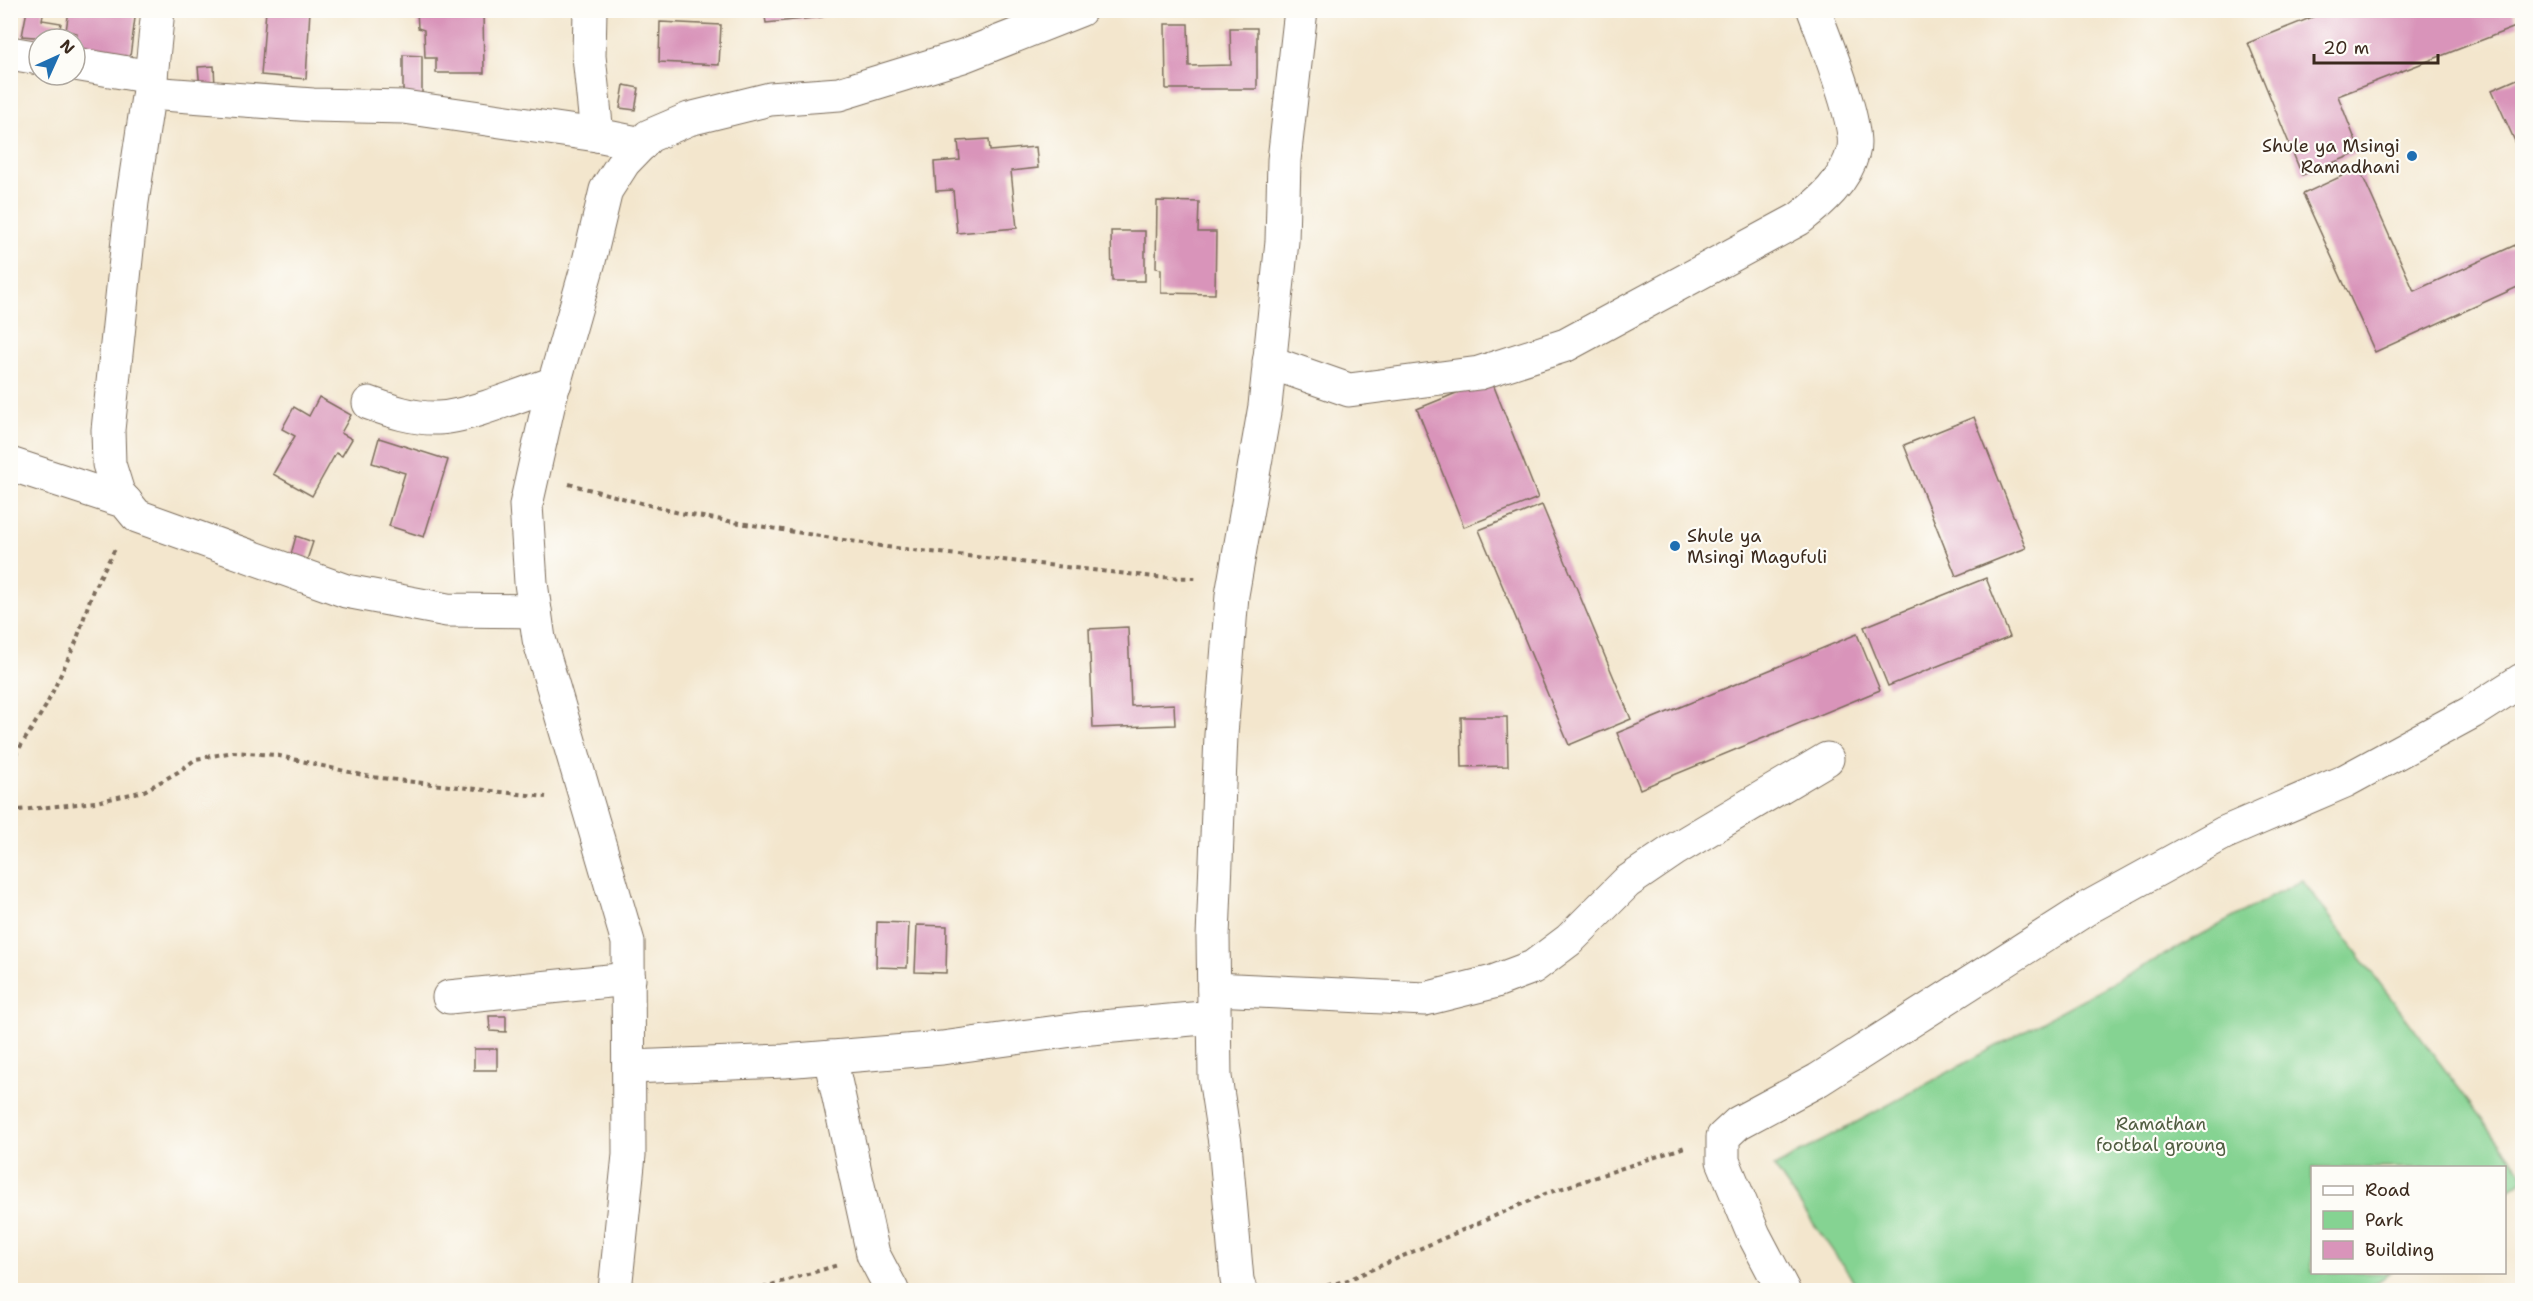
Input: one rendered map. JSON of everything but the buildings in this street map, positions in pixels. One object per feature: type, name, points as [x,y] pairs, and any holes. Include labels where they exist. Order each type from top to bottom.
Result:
[{"type":"street","points":[[131,509],[118,493],[110,464],[108,430],[132,202],[150,85],[158,10]]},
{"type":"street","points":[[590,10],[589,56],[597,135]]},
{"type":"street","points":[[615,1290],[629,1155],[628,942],[539,639],[531,583],[526,505],[555,383],[606,190],[624,162],[649,136],[688,119],[770,99],[839,94],[963,56],[1080,10]]},
{"type":"street","points":[[1240,1290],[1237,1280],[1225,1143],[1215,1077],[1213,937],[1221,735],[1235,579],[1264,406],[1269,362],[1281,241],[1284,160],[1301,10]]},
{"type":"street","points":[[1269,362],[1349,390],[1479,373],[1566,345],[1799,219],[1816,206],[1844,175],[1854,149],[1845,95],[1814,10]]},
{"type":"street","points":[[10,53],[27,56]]},
{"type":"street","points":[[87,67],[150,85],[313,105],[404,107],[597,135],[642,144]]},
{"type":"street","points":[[369,404],[402,414],[438,418],[473,410],[555,383]]},
{"type":"street","points":[[10,464],[346,591],[447,610],[535,611]]},
{"type":"street","points":[[1783,1290],[1755,1235],[1723,1161],[1723,1137],[1738,1123],[1818,1080],[2091,906],[2224,833],[2345,781],[2472,712],[2523,680]]},
{"type":"street","points":[[630,1066],[784,1061],[942,1048],[1080,1029],[1214,1003],[1425,999],[1493,982],[1533,967],[1569,940],[1627,882],[1674,850],[1827,759]]},
{"type":"street","points":[[449,997],[629,979]]},
{"type":"street","points":[[830,1057],[850,1158],[873,1254],[892,1290]]},
{"type":"path","points":[[533,475],[678,513],[887,547],[1143,576],[1235,579]]},
{"type":"path","points":[[10,763],[46,706],[76,642],[93,590],[131,509]]},
{"type":"path","points":[[10,811],[96,802],[144,791],[196,759],[233,752],[275,755],[370,777],[526,794],[588,805]]},
{"type":"path","points":[[1310,1290],[1348,1280],[1545,1194],[1624,1169],[1668,1151],[1723,1137]]},
{"type":"path","points":[[754,1290],[873,1254]]},
{"type":"green space","name":"Ramathan footbal groung","points":[[2302,880],[2522,1172],[2522,1180],[2506,1191],[2506,1166],[2311,1166],[2311,1274],[2389,1274],[2365,1290],[1860,1290],[1774,1167]]},
{"type":"place","name":"Shule ya Msingi Ramadhani","points":[[2412,156]]},
{"type":"place","name":"Shule ya Msingi Magufuli","points":[[1675,546]]}]
